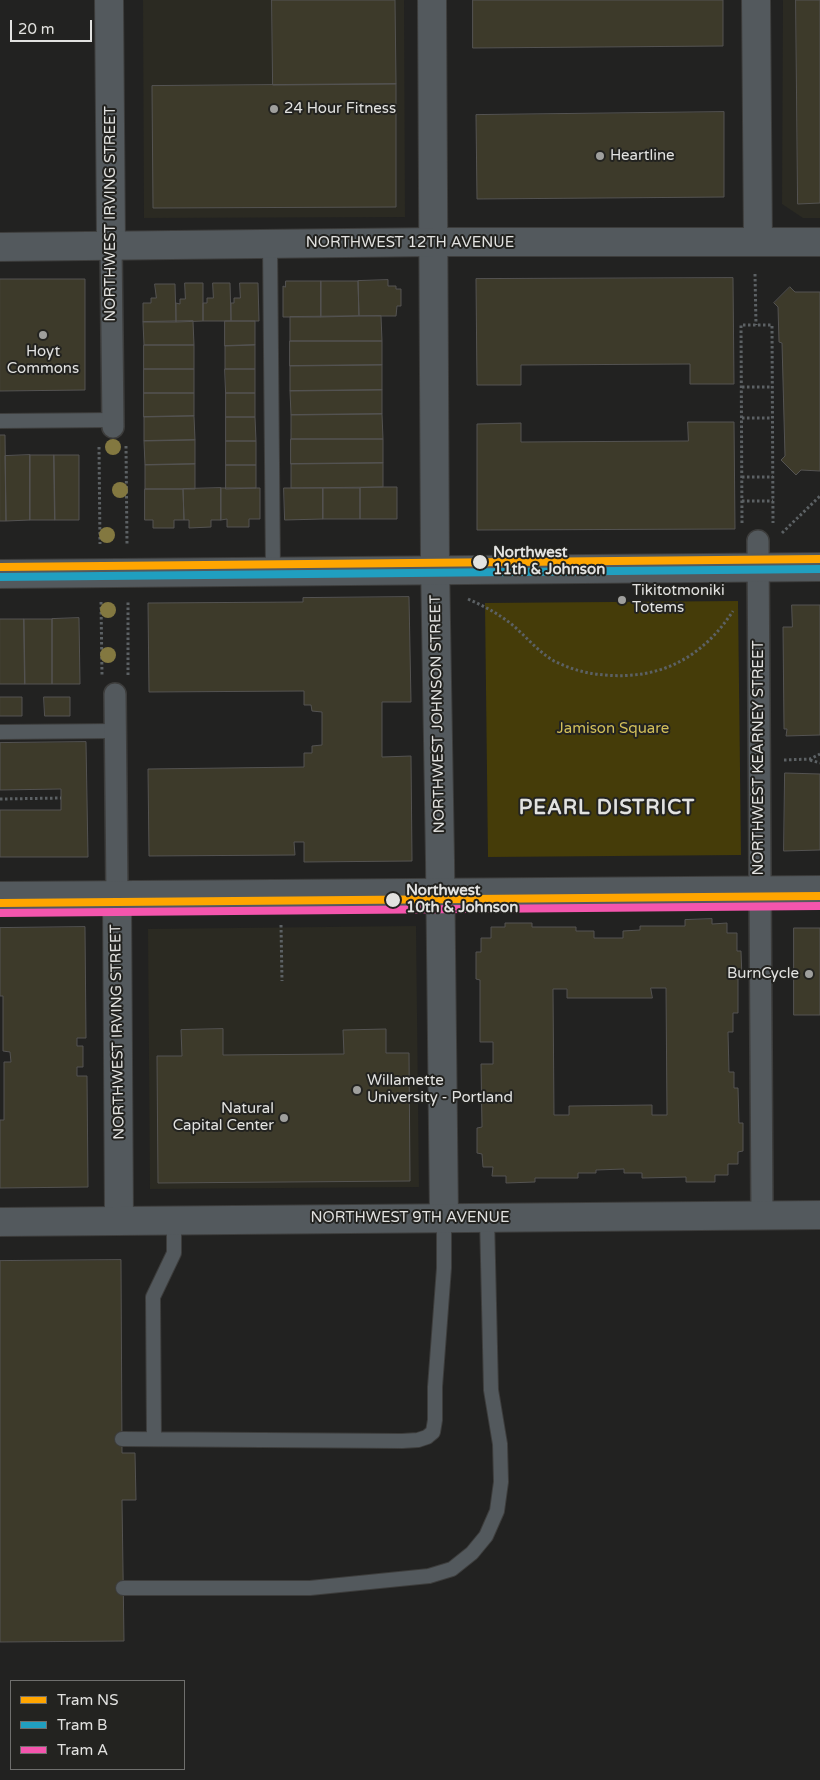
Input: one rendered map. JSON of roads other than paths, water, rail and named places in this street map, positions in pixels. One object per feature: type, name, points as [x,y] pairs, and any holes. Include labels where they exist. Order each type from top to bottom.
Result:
[{"type":"street","name":"NORTHWEST IRVING STREET","points":[[109,0],[113,423]]},
{"type":"street","name":"NORTHWEST JOHNSON STREET","points":[[432,0],[435,571],[444,1218]]},
{"type":"street","points":[[756,0],[758,242]]},
{"type":"street","name":"NORTHWEST 12TH AVENUE","points":[[0,247],[112,244],[433,242],[820,242]]},
{"type":"street","name":"NORTHWEST KEARNEY STREET","points":[[758,532],[762,1215]]},
{"type":"street","points":[[0,574],[435,571],[758,577],[820,567]]},
{"type":"street","name":"NORTHWEST IRVING STREET","points":[[115,694],[120,1221]]},
{"type":"street","points":[[0,896],[820,890]]},
{"type":"street","name":"NORTHWEST 9TH AVENUE","points":[[0,1222],[820,1215]]},
{"type":"lane","points":[[270,243],[273,572]]},
{"type":"lane","points":[[0,421],[113,423]]},
{"type":"lane","points":[[0,732],[115,731]]},
{"type":"lane","points":[[122,1439],[402,1441],[418,1440],[426,1437],[432,1432],[435,1420],[435,1387],[444,1268],[444,1218]]},
{"type":"lane","points":[[123,1588],[310,1588],[429,1576],[452,1568],[472,1553],[486,1536],[497,1511],[501,1482],[500,1444],[491,1390],[487,1218]]},
{"type":"lane","points":[[154,1439],[153,1297],[174,1253],[174,1220]]},
{"type":"tram line","name":"NS","points":[[0,567],[820,559]]},
{"type":"tram line","name":"B","points":[[0,577],[820,569]]},
{"type":"tram line","name":"NS","points":[[0,903],[820,896]]},
{"type":"tram line","name":"A","points":[[0,913],[820,906]]},
{"type":"place","name":"24 Hour Fitness","points":[[274,109]]},
{"type":"place","name":"Heartline","points":[[600,156]]},
{"type":"place","name":"Hoyt Commons","points":[[43,335]]},
{"type":"place","name":"Northwest 11th & Johnson","points":[[480,562]]},
{"type":"place","name":"Tikitotmoniki Totems","points":[[622,600]]},
{"type":"place","name":"Northwest 10th & Johnson","points":[[393,900]]},
{"type":"place","name":"BurnCycle","points":[[809,974]]},
{"type":"place","name":"Willamette University - Portland","points":[[357,1090]]},
{"type":"place","name":"Natural Capital Center","points":[[284,1118]]},
{"type":"district","name":"PEARL DISTRICT","points":[[607,809]]},
{"type":"park label","name":"Jamison Square","points":[[613,729]]}]
